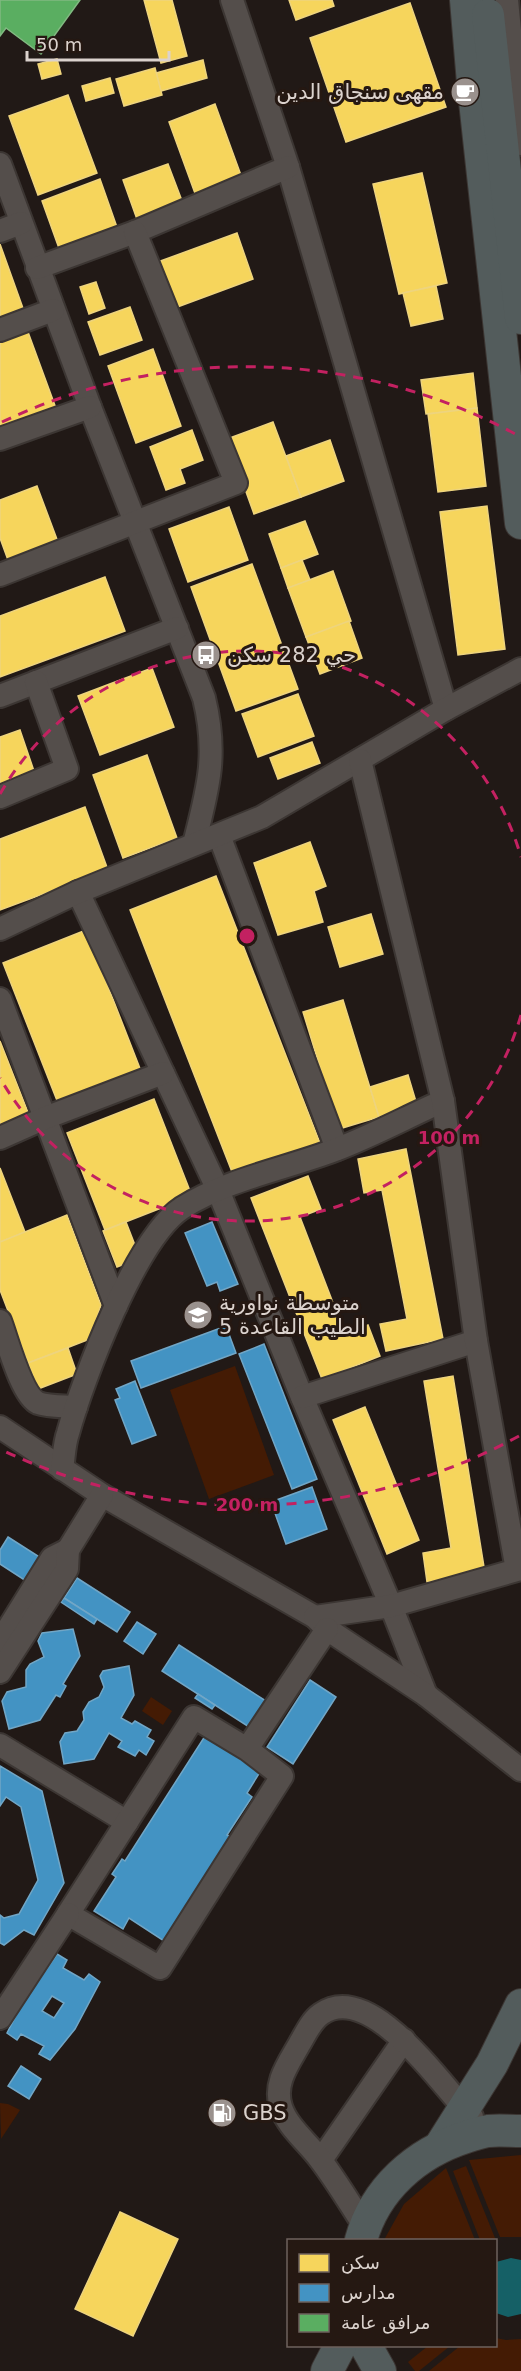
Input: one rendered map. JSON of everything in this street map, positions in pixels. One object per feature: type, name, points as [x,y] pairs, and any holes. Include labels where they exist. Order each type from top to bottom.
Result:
[{"type":"highway","points":[[466,0],[521,523]]},
{"type":"highway","points":[[487,0],[521,318]]},
{"type":"highway","points":[[363,2234],[384,2193],[410,2166],[476,2120],[492,2064],[521,2006]]},
{"type":"highway","points":[[476,2120],[521,2131]]},
{"type":"highway","points":[[327,2371],[339,2347]]},
{"type":"highway","points":[[367,2347],[380,2371]]},
{"type":"street","points":[[232,0],[288,167],[446,709]]},
{"type":"street","points":[[507,0],[521,144]]},
{"type":"street","points":[[0,164],[90,407],[204,698],[212,740],[212,767],[194,844]]},
{"type":"street","points":[[37,268],[135,231],[288,167]]},
{"type":"street","points":[[0,231],[21,223]]},
{"type":"street","points":[[0,575],[236,483],[135,231]]},
{"type":"street","points":[[0,330],[53,310]]},
{"type":"street","points":[[0,439],[90,407]]},
{"type":"street","points":[[0,696],[177,628]]},
{"type":"street","points":[[0,928],[78,892],[272,812],[446,709],[521,669]]},
{"type":"street","points":[[0,797],[67,769],[36,682]]},
{"type":"street","points":[[247,1749],[321,1623],[391,1606],[517,1570],[477,1341],[443,1101],[360,760]]},
{"type":"street","points":[[219,835],[337,1149]]},
{"type":"street","points":[[78,892],[218,1191],[426,1695]]},
{"type":"street","points":[[0,999],[116,1306]]},
{"type":"street","points":[[0,1138],[45,1118],[163,1073]]},
{"type":"street","points":[[62,1469],[67,1435],[76,1407],[116,1306],[148,1244],[162,1225],[182,1209],[218,1191],[337,1149],[443,1101]]},
{"type":"street","points":[[0,1321],[27,1392],[35,1402],[76,1407]]},
{"type":"street","points":[[302,1397],[477,1341]]},
{"type":"street","points":[[0,1427],[102,1495],[321,1623],[426,1695],[521,1770]]},
{"type":"street","points":[[0,1672],[67,1569],[68,1550],[102,1495]]},
{"type":"street","points":[[0,1642],[52,1558],[68,1550]]},
{"type":"street","points":[[0,2018],[194,1718],[247,1749],[282,1776],[160,1968],[69,1914]]},
{"type":"street","points":[[0,1745],[127,1822]]},
{"type":"street","points":[[363,2234],[321,2160],[286,2117],[279,2098],[281,2078],[316,2018],[331,2008],[349,2007],[367,2014],[404,2040],[476,2120]]},
{"type":"street","points":[[321,2160],[404,2040]]},
{"type":"shaded area","points":[[235,1366],[274,1475],[209,1499],[170,1390]]},
{"type":"shaded area","points":[[151,1697],[172,1711],[163,1725],[142,1711]]},
{"type":"shaded area","points":[[0,2103],[20,2110],[1,2139]]},
{"type":"shaded area","points":[[521,2155],[521,2237],[500,2237],[469,2160]]},
{"type":"shaded area","points":[[466,2166],[496,2239],[480,2239],[453,2171]]},
{"type":"shaded area","points":[[446,2168],[475,2239],[385,2239],[404,2204]]},
{"type":"shaded area","points":[[497,2338],[521,2339],[521,2371],[429,2371],[459,2347],[497,2347]]},
{"type":"shaded area","points":[[427,2347],[449,2347],[419,2371],[415,2371],[408,2362]]},
{"type":"water","points":[[511,2258],[521,2260],[521,2314],[508,2317],[497,2313],[497,2262]]},
{"type":"building: سكن","points":[[144,0],[172,0],[187,56],[161,63]]},
{"type":"building: سكن","points":[[289,0],[332,0],[334,6],[296,20]]},
{"type":"building: سكن","points":[[410,3],[446,107],[346,142],[310,38]]},
{"type":"building: سكن","points":[[57,59],[61,74],[42,79],[38,64]]},
{"type":"building: سكن","points":[[203,60],[207,78],[161,91],[156,73]]},
{"type":"building: سكن","points":[[155,68],[162,95],[124,106],[116,79]]},
{"type":"building: سكن","points":[[110,78],[114,93],[86,101],[82,86]]},
{"type":"building: سكن","points":[[68,95],[97,173],[38,195],[9,116]]},
{"type":"building: سكن","points":[[215,104],[242,178],[196,196],[169,122]]},
{"type":"building: سكن","points":[[168,164],[184,206],[138,222],[123,180]]},
{"type":"building: سكن","points":[[422,173],[447,283],[399,294],[373,184]]},
{"type":"building: سكن","points":[[100,179],[118,230],[60,251],[42,201]]},
{"type":"building: سكن","points":[[237,233],[253,279],[172,309],[155,263]]},
{"type":"building: سكن","points":[[0,244],[24,311],[0,320]]},
{"type":"building: سكن","points":[[96,282],[105,308],[89,314],[80,287]]},
{"type":"building: سكن","points":[[436,286],[443,319],[411,326],[403,293]]},
{"type":"building: سكن","points":[[130,307],[142,340],[100,355],[88,322]]},
{"type":"building: سكن","points":[[28,332],[57,411],[0,432],[0,342]]},
{"type":"building: سكن","points":[[153,349],[181,426],[136,443],[108,366]]},
{"type":"building: سكن","points":[[473,373],[477,408],[426,414],[421,380]]},
{"type":"building: سكن","points":[[477,408],[486,486],[438,492],[428,414]]},
{"type":"building: سكن","points":[[273,422],[301,497],[254,514],[227,439]]},
{"type":"building: سكن","points":[[192,430],[203,460],[180,469],[185,483],[166,490],[150,447]]},
{"type":"building: سكن","points":[[330,440],[344,481],[301,497],[286,456]]},
{"type":"building: سكن","points":[[37,486],[58,542],[8,560],[0,538],[0,500]]},
{"type":"building: سكن","points":[[487,506],[505,649],[458,655],[440,512]]},
{"type":"building: سكن","points":[[229,507],[248,560],[188,582],[169,529]]},
{"type":"building: سكن","points":[[305,521],[318,554],[281,568],[269,534]]},
{"type":"building: سكن","points":[[302,560],[310,580],[288,588],[281,568]]},
{"type":"building: سكن","points":[[252,564],[298,689],[236,711],[191,587]]},
{"type":"building: سكن","points":[[333,571],[351,621],[306,637],[288,588]]},
{"type":"building: سكن","points":[[105,577],[125,631],[0,677],[0,616]]},
{"type":"building: سكن","points":[[349,621],[362,658],[320,674],[306,637]]},
{"type":"building: سكن","points":[[152,668],[174,727],[100,755],[78,696]]},
{"type":"building: سكن","points":[[298,694],[314,736],[258,757],[242,714]]},
{"type":"building: سكن","points":[[20,730],[35,774],[0,787],[0,737]]},
{"type":"building: سكن","points":[[312,742],[320,763],[278,779],[270,758]]},
{"type":"building: سكن","points":[[147,755],[177,838],[123,858],[93,775]]},
{"type":"building: سكن","points":[[85,807],[108,870],[0,910],[0,839]]},
{"type":"building: سكن","points":[[310,842],[326,886],[314,891],[323,922],[278,935],[254,863]]},
{"type":"building: سكن","points":[[216,876],[320,1143],[234,1177],[130,910]]},
{"type":"building: سكن","points":[[371,914],[383,954],[340,967],[328,927]]},
{"type":"building: سكن","points":[[86,930],[141,1071],[58,1103],[3,963]]},
{"type":"building: سكن","points":[[343,1000],[379,1117],[339,1129],[303,1012]]},
{"type":"building: سكن","points":[[0,1041],[31,1120],[0,1132]]},
{"type":"building: سكن","points":[[408,1075],[417,1105],[379,1117],[370,1087]]},
{"type":"building: سكن","points":[[154,1099],[192,1196],[105,1230],[67,1133]]},
{"type":"building: سكن","points":[[406,1149],[443,1339],[386,1351],[380,1324],[407,1319],[382,1190],[364,1193],[358,1159]]},
{"type":"building: سكن","points":[[0,1168],[25,1232],[0,1242]]},
{"type":"building: سكن","points":[[308,1176],[321,1209],[300,1217],[345,1334],[368,1325],[380,1356],[322,1379],[251,1198]]},
{"type":"building: سكن","points":[[67,1215],[101,1305],[90,1339],[28,1363],[0,1290],[0,1242]]},
{"type":"building: سكن","points":[[126,1222],[140,1258],[117,1267],[103,1231]]},
{"type":"building: سكن","points":[[68,1348],[77,1374],[38,1389],[28,1363]]},
{"type":"building: سكن","points":[[453,1376],[485,1573],[427,1582],[423,1553],[451,1548],[424,1381]]},
{"type":"building: سكن","points":[[365,1407],[419,1540],[387,1554],[333,1420]]},
{"type":"building: سكن","points":[[120,2212],[178,2239],[133,2336],[75,2309]]},
{"type":"building: مدارس","points":[[212,1222],[238,1284],[220,1291],[217,1282],[207,1286],[185,1233]]},
{"type":"building: مدارس","points":[[226,1326],[236,1353],[141,1388],[131,1361]]},
{"type":"building: مدارس","points":[[264,1344],[317,1479],[292,1489],[239,1354]]},
{"type":"building: مدارس","points":[[135,1381],[156,1435],[132,1444],[115,1400],[120,1398],[116,1389]]},
{"type":"building: مدارس","points":[[312,1487],[327,1529],[286,1544],[271,1502]]},
{"type":"building: مدارس","points":[[8,1537],[41,1558],[26,1581],[0,1564],[0,1550]]},
{"type":"building: مدارس","points":[[77,1578],[130,1612],[117,1632],[64,1598]]},
{"type":"building: مدارس","points":[[64,1598],[97,1619],[94,1624],[61,1602]]},
{"type":"building: مدارس","points":[[137,1622],[156,1634],[143,1654],[124,1641]]},
{"type":"building: مدارس","points":[[73,1629],[80,1656],[63,1684],[66,1686],[60,1697],[56,1695],[40,1720],[9,1729],[2,1701],[7,1692],[26,1687],[26,1670],[30,1664],[44,1657],[38,1641],[42,1633]]},
{"type":"building: مدارس","points":[[179,1645],[266,1701],[249,1727],[162,1671]]},
{"type":"building: مدارس","points":[[129,1666],[134,1695],[121,1718],[132,1724],[135,1721],[151,1730],[147,1737],[154,1741],[146,1755],[139,1750],[135,1756],[118,1747],[122,1741],[109,1733],[94,1759],[64,1764],[60,1742],[65,1733],[77,1731],[84,1720],[83,1712],[89,1702],[99,1697],[104,1687],[100,1676],[103,1671]]},
{"type":"building: مدارس","points":[[310,1680],[336,1697],[293,1764],[267,1747]]},
{"type":"building: مدارس","points":[[198,1694],[215,1705],[212,1709],[195,1698]]},
{"type":"building: مدارس","points":[[205,1736],[260,1772],[247,1793],[252,1797],[227,1835],[231,1837],[164,1941],[129,1918],[123,1929],[94,1911],[116,1877],[112,1874],[122,1859],[125,1861]]},
{"type":"building: مدارس","points":[[0,1766],[42,1791],[64,1883],[34,1935],[24,1930],[4,1945],[0,1943],[0,1915],[4,1918],[19,1914],[38,1880],[21,1807],[6,1797],[0,1806]]},
{"type":"building: مدارس","points":[[57,1954],[67,1960],[63,1968],[84,1980],[89,1974],[100,1982],[75,2029],[50,2060],[39,2054],[44,2046],[21,2034],[17,2040],[7,2033],[22,2004]],"holes":[[[52,1996],[64,2003],[54,2018],[42,2011]]]},
{"type":"building: مدارس","points":[[21,2066],[41,2079],[29,2099],[8,2086]]},
{"type":"building: مرافق عامة","points":[[0,0],[80,0],[41,54],[6,28],[0,36]]},
{"type":"place","name":"مقهى سنجاق الدين","points":[[465,92]]},
{"type":"place","name":"حي 282 سكن","points":[[206,655]]},
{"type":"place","name":"متوسطة نواورية الطيب القاعدة 5","points":[[198,1315]]},
{"type":"place","name":"GBS","points":[[222,2113]]}]
